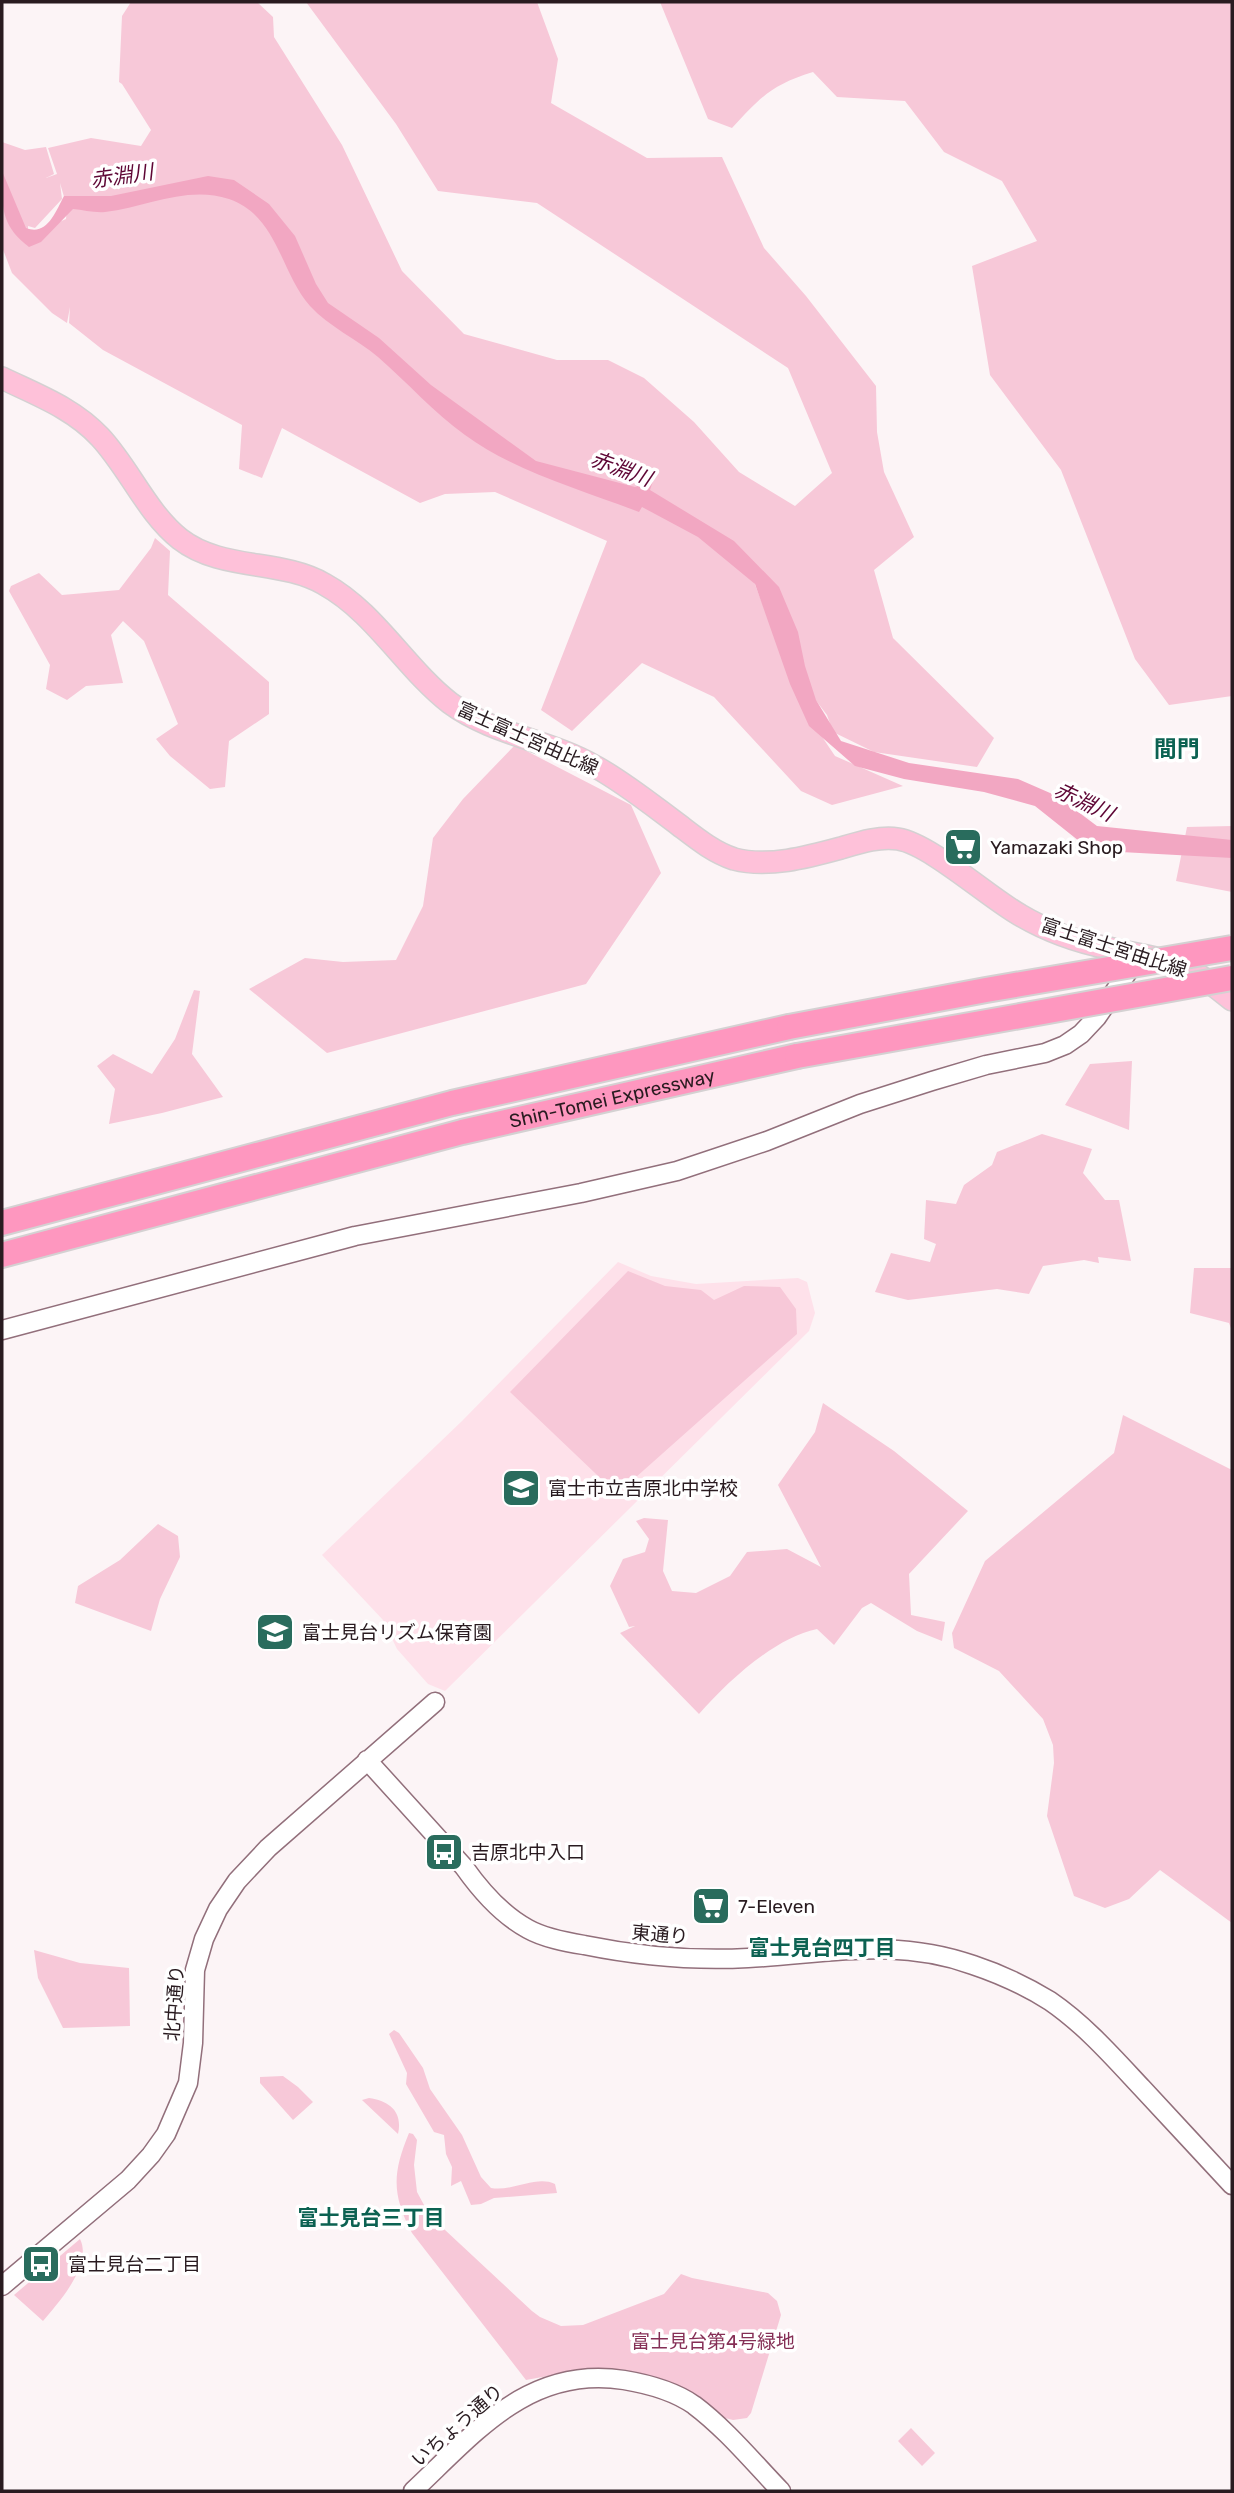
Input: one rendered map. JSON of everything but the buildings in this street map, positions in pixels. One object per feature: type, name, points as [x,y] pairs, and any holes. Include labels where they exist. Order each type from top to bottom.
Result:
[{"type":"highway","name":"Shin-Tomei Expressway","points":[[2,1223],[452,1104],[789,1027],[999,987],[1232,948]]},
{"type":"highway","name":"Shin-Tomei Expressway","points":[[2,1255],[462,1132],[797,1056],[1232,978]]},
{"type":"main road","name":"富士富士宮由比線","points":[[2,378],[78,416],[111,450],[165,525],[185,543],[210,555],[295,572],[322,582],[342,595],[451,703],[480,720],[554,747],[596,767],[712,849],[735,859],[768,861],[807,858],[874,840],[898,839],[931,854],[1018,914],[1045,928],[1108,948],[1178,964],[1206,979],[1232,1000]]},
{"type":"street","points":[[2,1330],[355,1236],[581,1193],[677,1171],[920,1085],[986,1065],[1045,1053],[1073,1039],[1097,1017],[1141,954]]},
{"type":"street","name":"北中通り","points":[[2,2286],[128,2180],[151,2155],[174,2118],[188,2083],[193,2043],[195,1970],[204,1939],[218,1909],[253,1862],[435,1702]]},
{"type":"street","name":"東通り","points":[[367,1760],[493,1902],[530,1930],[562,1941],[617,1952],[687,1959],[750,1958],[850,1948],[900,1950],[942,1956],[1015,1981],[1066,2013],[1099,2041],[1232,2185]]},
{"type":"street","name":"いちょう通り","points":[[417,2490],[487,2421],[522,2396],[555,2384],[584,2378],[610,2378],[656,2387],[692,2404],[722,2429],[781,2491]]},
{"type":"shaded area","points":[[2,171],[26,228],[33,230],[40,229],[50,221],[64,196],[111,196],[208,176],[234,180],[269,204],[295,236],[316,284],[328,303],[379,338],[431,385],[536,461],[635,487],[653,481],[650,490],[734,541],[779,587],[798,632],[816,700],[841,741],[909,763],[1018,779],[1057,796],[1097,826],[1232,840],[1232,858],[1121,852],[1084,845],[1035,806],[984,792],[904,779],[855,766],[809,726],[790,684],[755,584],[698,537],[642,507],[639,512],[549,479],[484,448],[465,435],[378,357],[310,306],[268,231],[245,207],[229,199],[198,194],[105,212],[73,209],[41,242],[29,247],[8,223],[3,205]]},
{"type":"shaded area","name":"富士市立吉原北中学校","points":[[618,1262],[651,1276],[696,1284],[798,1278],[807,1282],[815,1313],[809,1331],[445,1691],[428,1684],[397,1649],[383,1620],[322,1555],[462,1421]]},
{"type":"green space","points":[[131,2],[257,2],[273,17],[274,37],[342,145],[402,271],[464,334],[557,360],[608,360],[644,378],[694,422],[739,472],[795,506],[832,473],[788,368],[537,203],[438,191],[396,124],[306,2],[537,2],[558,59],[551,103],[647,158],[722,157],[764,248],[806,296],[876,386],[877,432],[884,472],[914,537],[874,570],[893,638],[994,738],[977,767],[874,752],[833,732],[827,715],[811,694],[751,574],[802,707],[835,756],[903,786],[832,805],[801,791],[714,697],[642,663],[572,731],[541,710],[607,541],[495,492],[445,494],[420,503],[282,428],[262,478],[239,469],[242,425],[103,350],[69,323],[70,307],[67,323],[52,313],[12,273],[2,247],[2,142],[25,150],[46,147],[54,174],[46,178],[57,174],[48,148],[91,138],[141,146],[151,130],[119,82],[122,16]],"holes":[[[60,183],[67,207],[66,219],[28,236],[28,226],[35,228],[62,199]]]},
{"type":"green space","points":[[660,2],[1232,2],[1232,696],[1169,705],[1135,659],[1061,470],[990,375],[972,266],[1037,241],[1002,181],[944,152],[905,101],[837,97],[813,72],[768,93],[732,128],[708,119]]},
{"type":"green space","points":[[155,538],[170,551],[168,595],[269,682],[269,714],[229,741],[225,787],[210,789],[170,756],[156,739],[178,724],[144,641],[123,621],[111,635],[123,683],[86,686],[67,700],[46,689],[50,665],[9,591],[11,586],[39,573],[62,595],[119,590],[151,548]]},
{"type":"green space","points":[[515,745],[631,805],[661,873],[586,984],[327,1053],[249,989],[305,958],[343,962],[396,960],[423,906],[433,838],[463,799]]},
{"type":"green space","points":[[1232,826],[1232,892],[1176,881],[1187,827]]},
{"type":"green space","points":[[194,990],[200,991],[192,1054],[223,1097],[109,1124],[115,1089],[97,1066],[113,1054],[152,1074],[175,1039]]},
{"type":"green space","points":[[1132,1061],[1129,1130],[1065,1105],[1090,1064]]},
{"type":"green space","points":[[1042,1134],[1092,1149],[1083,1173],[1105,1200],[1119,1200],[1131,1261],[1098,1257],[1099,1263],[1084,1260],[1043,1266],[1029,1294],[997,1289],[908,1300],[875,1292],[891,1253],[930,1262],[936,1244],[924,1239],[926,1200],[956,1204],[964,1185],[992,1165],[997,1152]]},
{"type":"green space","points":[[1194,1268],[1232,1268],[1232,1331],[1229,1323],[1190,1313]]},
{"type":"green space","points":[[628,1271],[665,1286],[701,1290],[714,1300],[744,1286],[780,1287],[796,1309],[797,1334],[617,1494],[510,1392]]},
{"type":"green space","points":[[823,1403],[894,1451],[968,1511],[909,1574],[911,1615],[945,1622],[942,1641],[917,1631],[871,1603],[862,1608],[834,1645],[817,1629],[768,1651],[737,1675],[699,1714],[620,1633],[635,1626],[629,1627],[610,1586],[623,1559],[645,1552],[649,1539],[636,1521],[644,1518],[668,1520],[663,1571],[672,1591],[696,1593],[730,1576],[747,1552],[787,1549],[821,1567],[778,1485],[815,1432]]},
{"type":"green space","points":[[1123,1415],[1232,1470],[1232,1923],[1160,1870],[1129,1899],[1105,1908],[1074,1896],[1047,1816],[1054,1763],[1053,1745],[1043,1719],[999,1671],[954,1648],[952,1633],[985,1561],[1114,1453]]},
{"type":"green space","points":[[158,1524],[178,1536],[180,1557],[160,1599],[151,1631],[75,1603],[78,1586],[120,1560]]},
{"type":"green space","points":[[34,1950],[80,1963],[129,1968],[130,2026],[63,2028],[38,1978]]},
{"type":"green space","points":[[394,2030],[399,2033],[423,2068],[430,2089],[462,2135],[481,2177],[491,2188],[507,2188],[540,2181],[555,2184],[557,2193],[494,2198],[471,2205],[461,2181],[451,2186],[452,2167],[446,2154],[444,2135],[434,2132],[406,2084],[407,2073],[389,2034]]},
{"type":"green space","points":[[283,2076],[313,2102],[293,2120],[260,2083],[260,2077]]},
{"type":"green space","points":[[369,2098],[383,2102],[393,2109],[399,2120],[398,2134],[362,2100]]},
{"type":"green space","name":"富士見台第4号緑地","points":[[409,2133],[417,2140],[414,2165],[417,2192],[430,2216],[540,2317],[561,2326],[583,2325],[664,2294],[681,2274],[768,2293],[777,2301],[781,2315],[751,2413],[747,2418],[725,2418],[697,2396],[674,2385],[644,2375],[611,2369],[581,2370],[526,2380],[412,2233],[405,2219],[398,2195],[397,2173]]},
{"type":"green space","points":[[80,2239],[83,2249],[78,2272],[65,2294],[43,2321],[14,2295]]},
{"type":"green space","points":[[911,2428],[935,2453],[922,2466],[898,2441]]},
{"type":"place","name":"Yamazaki Shop","points":[[963,847]]},
{"type":"place","name":"富士市立吉原北中学校","points":[[521,1488]]},
{"type":"place","name":"富士見台リズム保育園","points":[[275,1632]]},
{"type":"place","name":"吉原北中入口","points":[[444,1852]]},
{"type":"place","name":"7-Eleven","points":[[711,1906]]},
{"type":"place","name":"富士見台二丁目","points":[[41,2264]]},
{"type":"district","name":"間門","points":[[1177,749]]},
{"type":"district","name":"富士見台四丁目","points":[[822,1948]]},
{"type":"district","name":"富士見台三丁目","points":[[371,2218]]},
{"type":"water label","name":"赤淵川","points":[[122,176]]},
{"type":"water label","name":"赤淵川","points":[[621,469]]},
{"type":"water label","name":"赤淵川","points":[[1084,802]]}]
